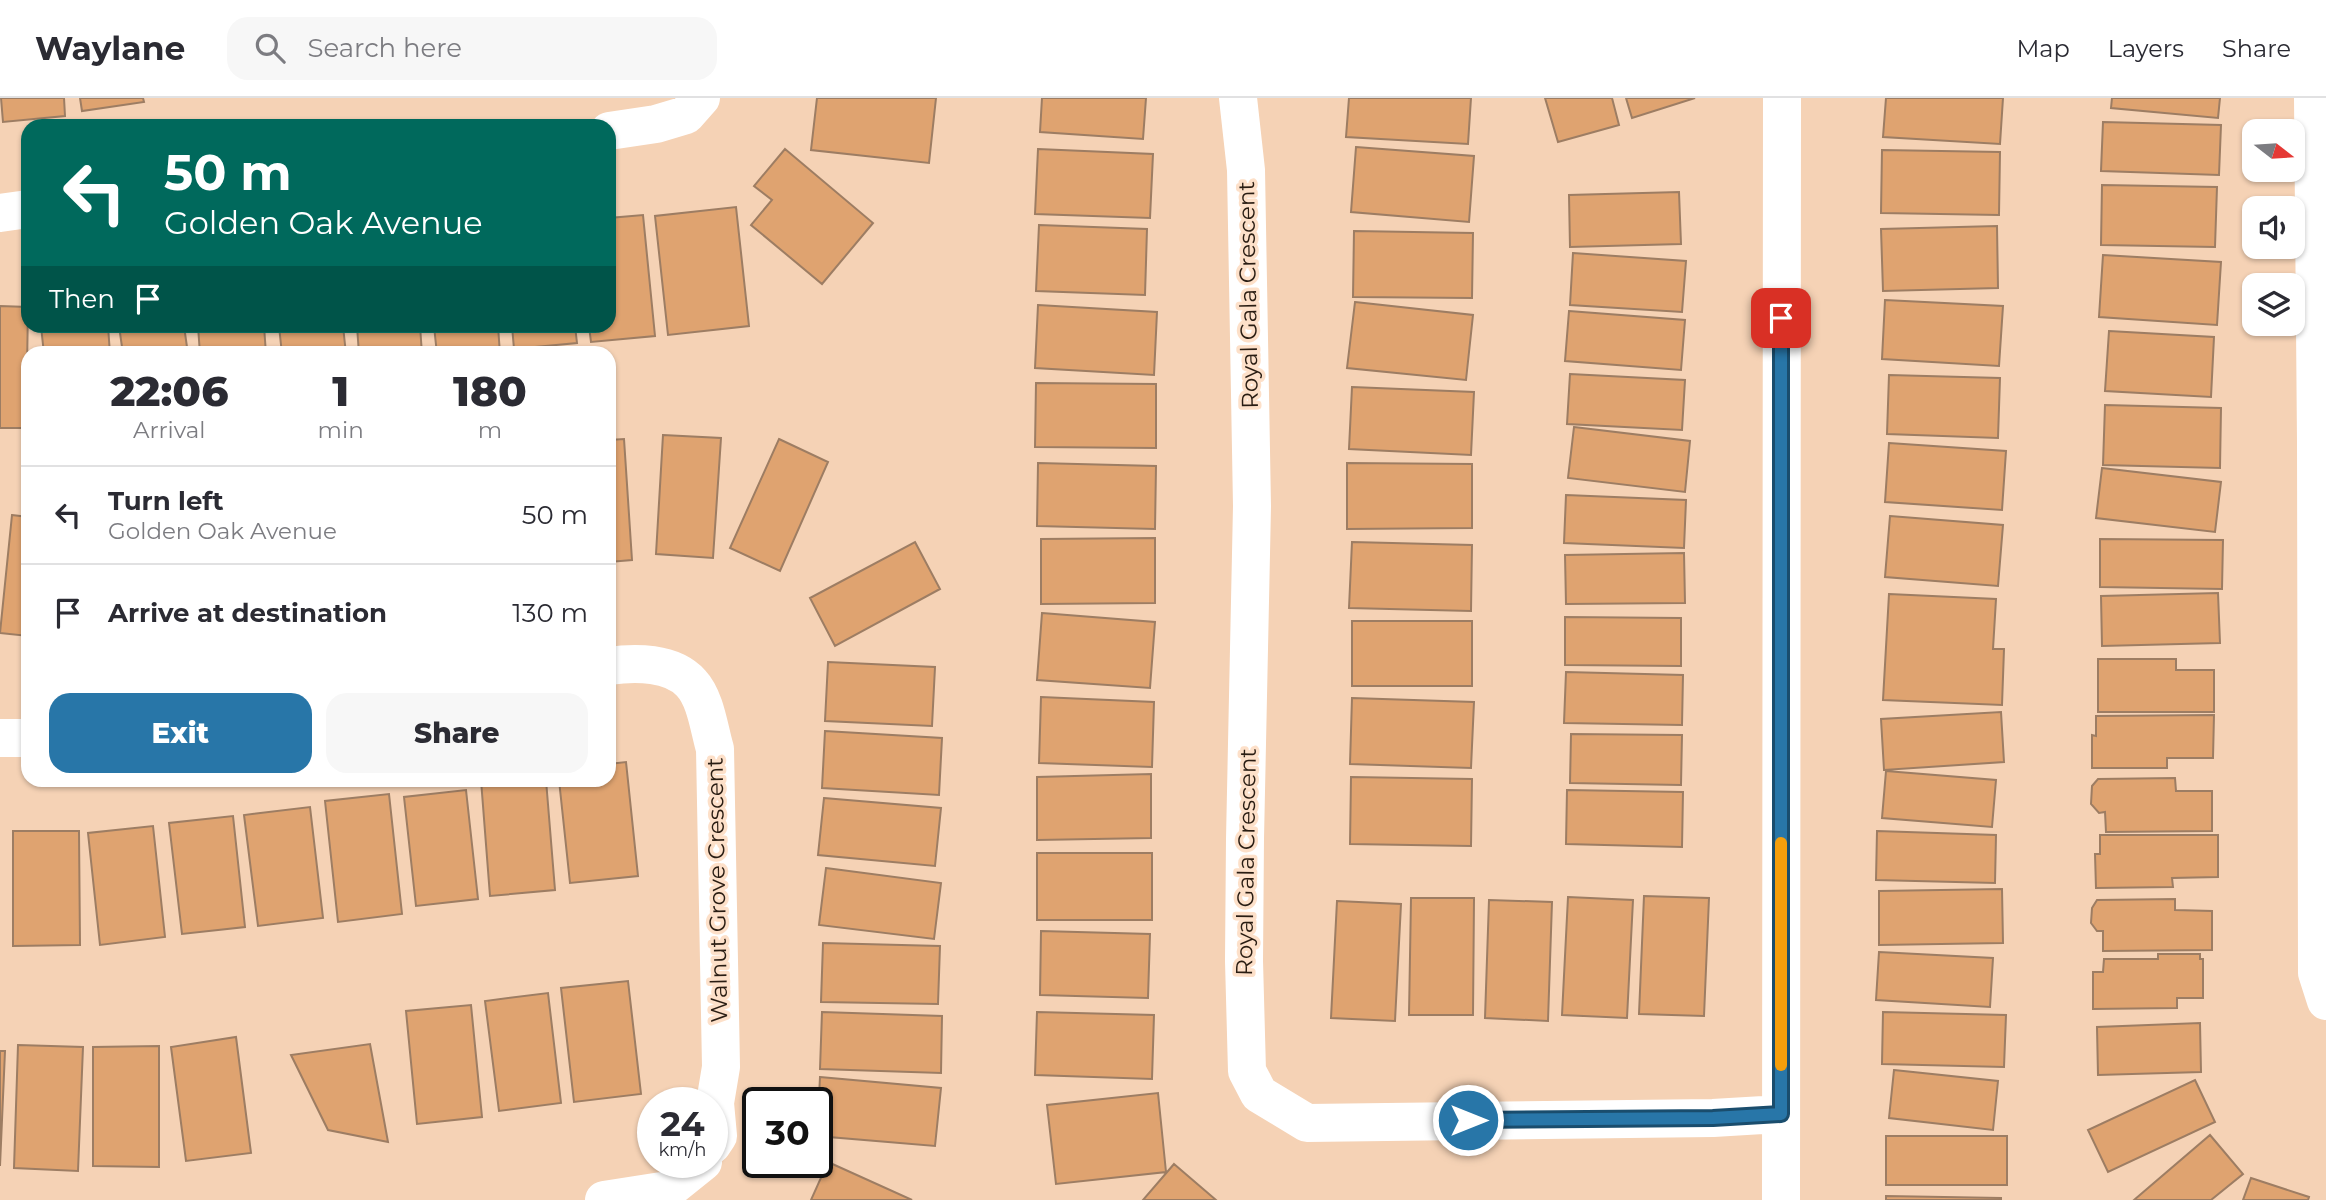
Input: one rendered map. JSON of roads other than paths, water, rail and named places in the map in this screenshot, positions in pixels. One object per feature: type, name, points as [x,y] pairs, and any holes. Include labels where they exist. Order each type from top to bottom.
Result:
[{"type":"street","points":[[616,130],[656,124],[686,115],[701,98]]},
{"type":"street","name":"Royal Gala Crescent","points":[[1238,98],[1246,170],[1252,506],[1244,961],[1247,1071],[1259,1094],[1307,1123],[1713,1118],[1781,1114]]},
{"type":"street","points":[[1781,1200],[1782,98]]},
{"type":"street","points":[[2313,98],[2321,390],[2317,973],[2326,1000]]},
{"type":"street","points":[[0,213],[21,210]]},
{"type":"street","name":"Walnut Grove Crescent","points":[[616,666],[653,664],[676,672],[692,684],[703,706],[715,749],[721,1066],[718,1087]]},
{"type":"street","points":[[0,738],[21,738]]},
{"type":"street","points":[[604,1200],[667,1191],[683,1178]]}]
